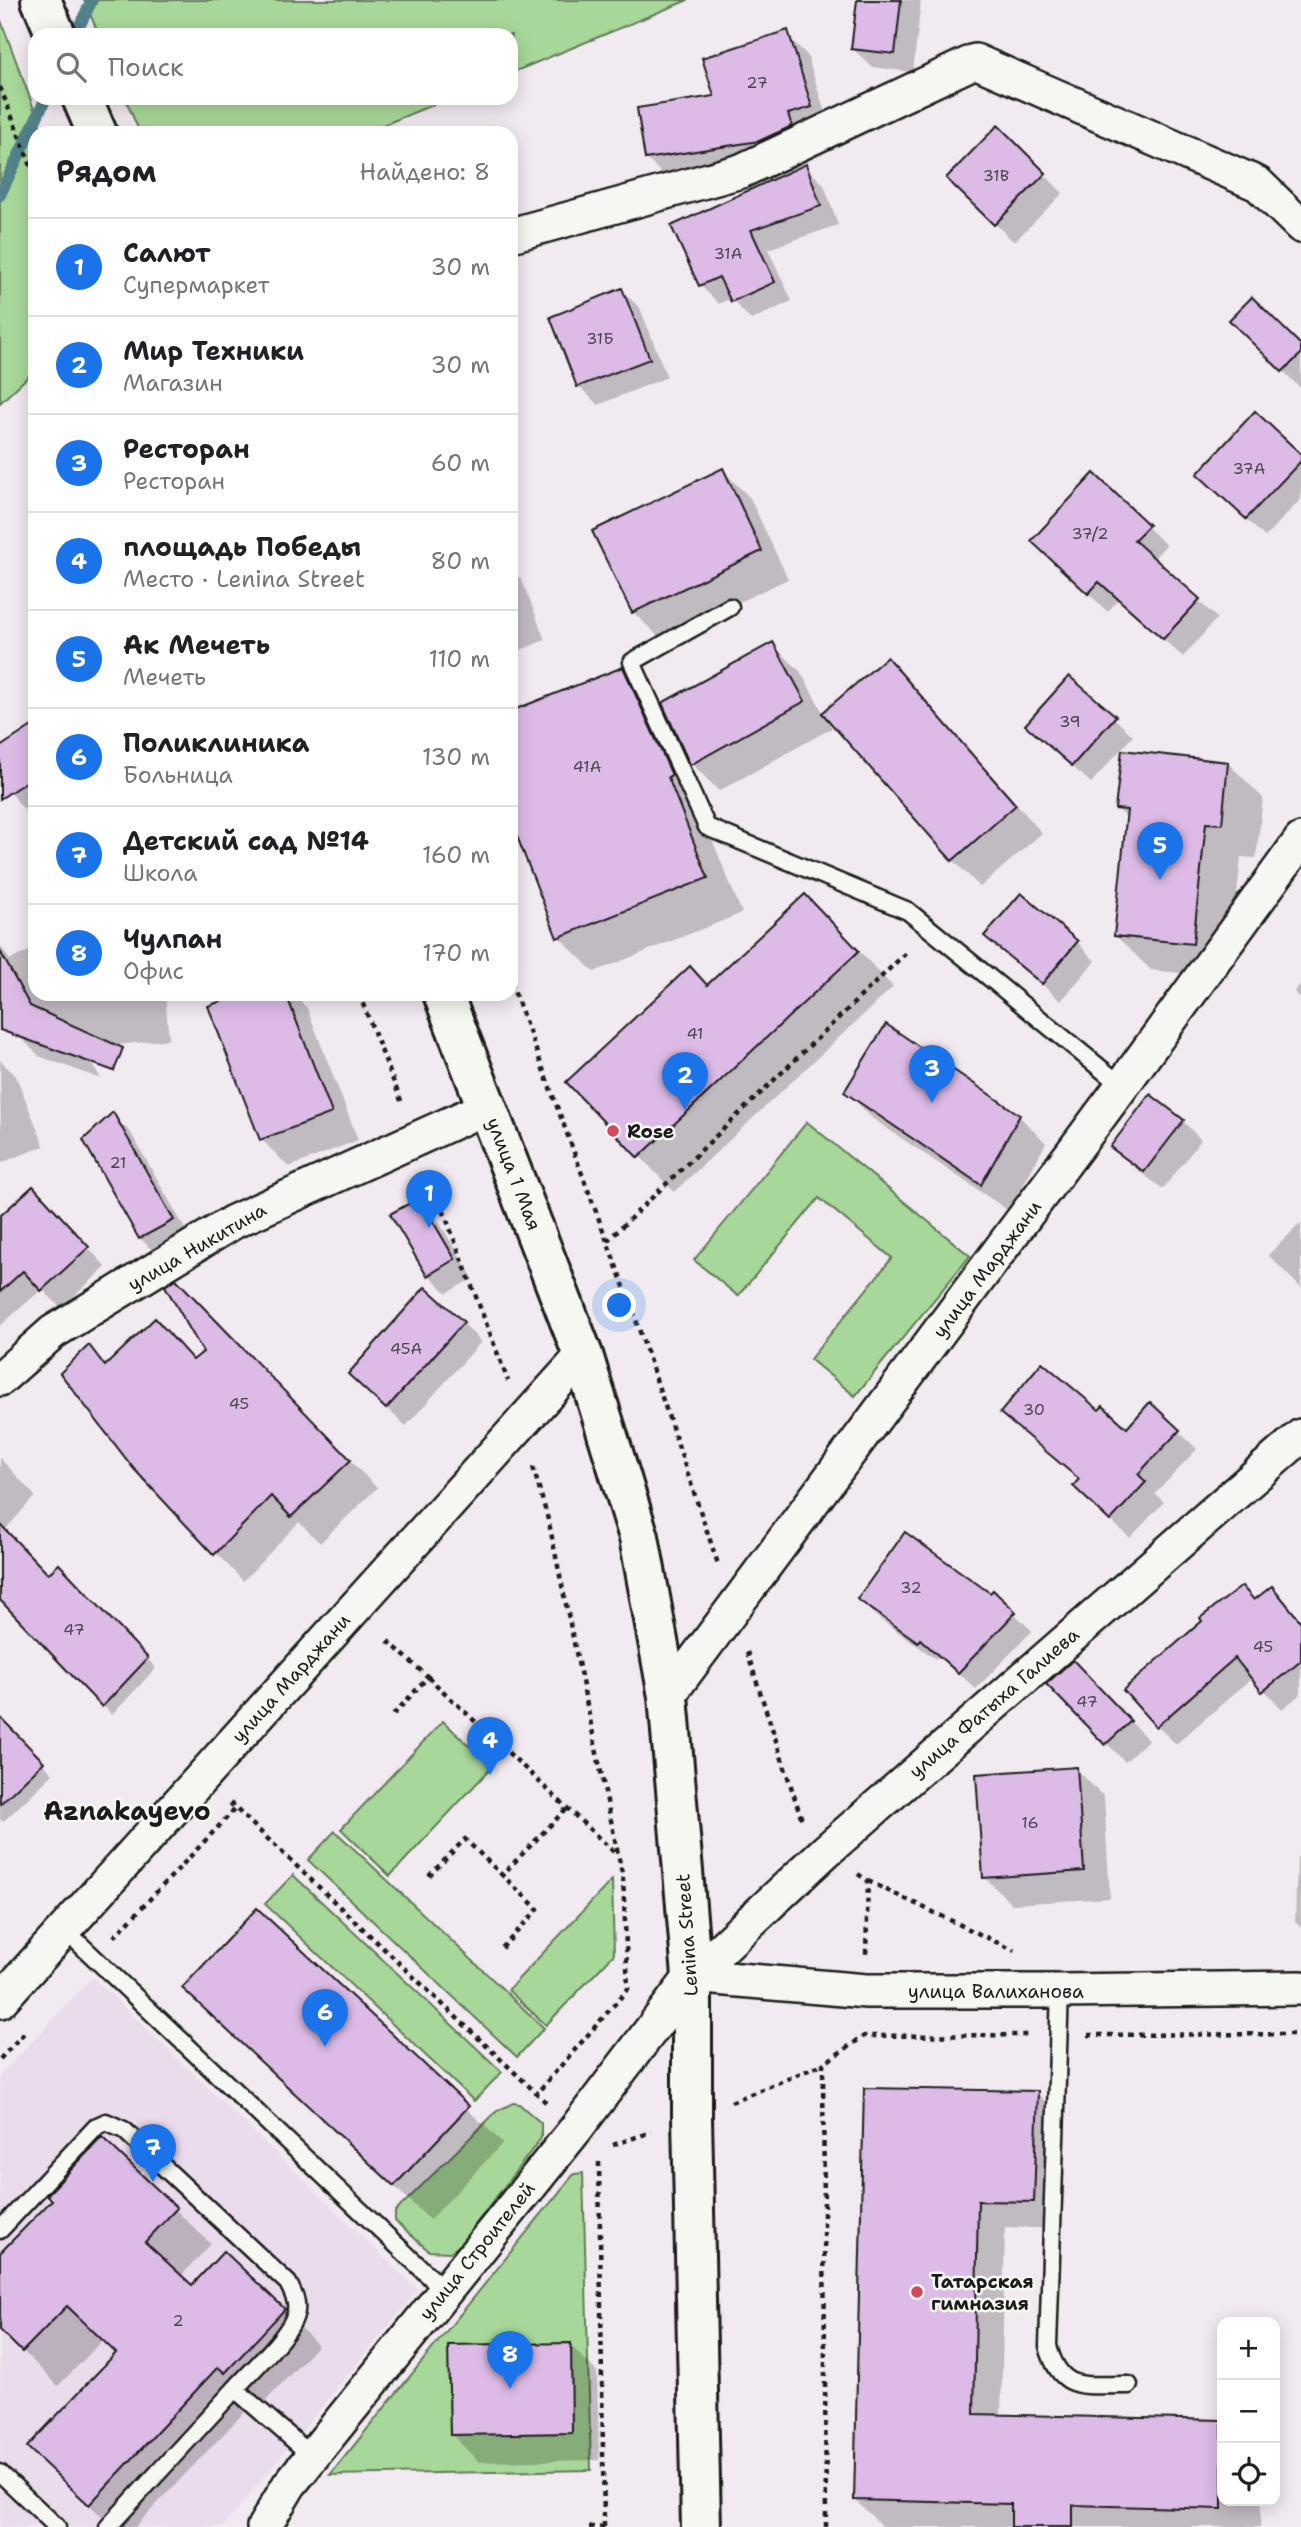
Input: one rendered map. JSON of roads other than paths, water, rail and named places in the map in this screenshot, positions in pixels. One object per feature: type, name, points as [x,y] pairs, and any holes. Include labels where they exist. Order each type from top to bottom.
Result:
[{"type":"main road","points":[[41,0],[53,28]]},
{"type":"main road","points":[[85,105],[94,126]]},
{"type":"main road","name":"улица 1 Мая","points":[[446,1001],[583,1355]]},
{"type":"main road","name":"Lenina Street","points":[[583,1355],[639,1537],[668,1696],[692,1976],[692,2118],[701,2527]]},
{"type":"street","points":[[518,233],[741,171],[975,61],[1258,184],[1301,226]]},
{"type":"street","name":"улица Марджани","points":[[668,1696],[734,1611],[1301,840]]},
{"type":"street","name":"улица Никитина","points":[[0,1379],[52,1332],[233,1222],[487,1107]]},
{"type":"street","name":"улица Марджани","points":[[0,2001],[521,1427],[583,1355]]},
{"type":"street","name":"улица Фатыха Галиева","points":[[692,1976],[826,1850],[1301,1436]]},
{"type":"street","name":"улица Валиханова","points":[[692,1976],[866,1991],[1301,1988]]},
{"type":"street","name":"улица Строителей","points":[[264,2527],[289,2485],[575,2130],[692,1976]]},
{"type":"lane","points":[[730,607],[632,662],[707,827],[908,911],[1122,1086]]},
{"type":"lane","points":[[64,1929],[445,2291]]},
{"type":"lane","points":[[1060,1991],[1048,2346],[1054,2367],[1063,2378],[1077,2384],[1129,2385]]},
{"type":"lane","points":[[0,2230],[97,2126],[106,2122],[124,2130],[288,2283],[295,2295],[297,2312],[291,2326],[108,2527]]},
{"type":"lane","points":[[234,2389],[312,2456]]},
{"type":"lane","points":[[0,2473],[57,2527]]},
{"type":"waterway","points":[[78,28],[92,0]]},
{"type":"waterway","points":[[33,126],[43,105]]},
{"type":"waterway","points":[[0,195],[28,136]]},
{"type":"place","name":"Ак Мечеть","points":[[1160,880]]},
{"type":"place","name":"Ресторан","points":[[932,1103]]},
{"type":"place","name":"Мир Техники","points":[[685,1110]]},
{"type":"place","name":"Rose","points":[[613,1131]]},
{"type":"place","name":"Салют","points":[[429,1228]]},
{"type":"place","name":"площадь Победы","points":[[490,1775]]},
{"type":"place","name":"Поликлиника","points":[[325,2047]]},
{"type":"place","name":"Детский сад №14","points":[[153,2182]]},
{"type":"place","name":"Татарская гимназия","points":[[917,2292]]},
{"type":"place","name":"Чулпан","points":[[510,2389]]},
{"type":"district","name":"Aznakayevo","points":[[127,1810]]}]
